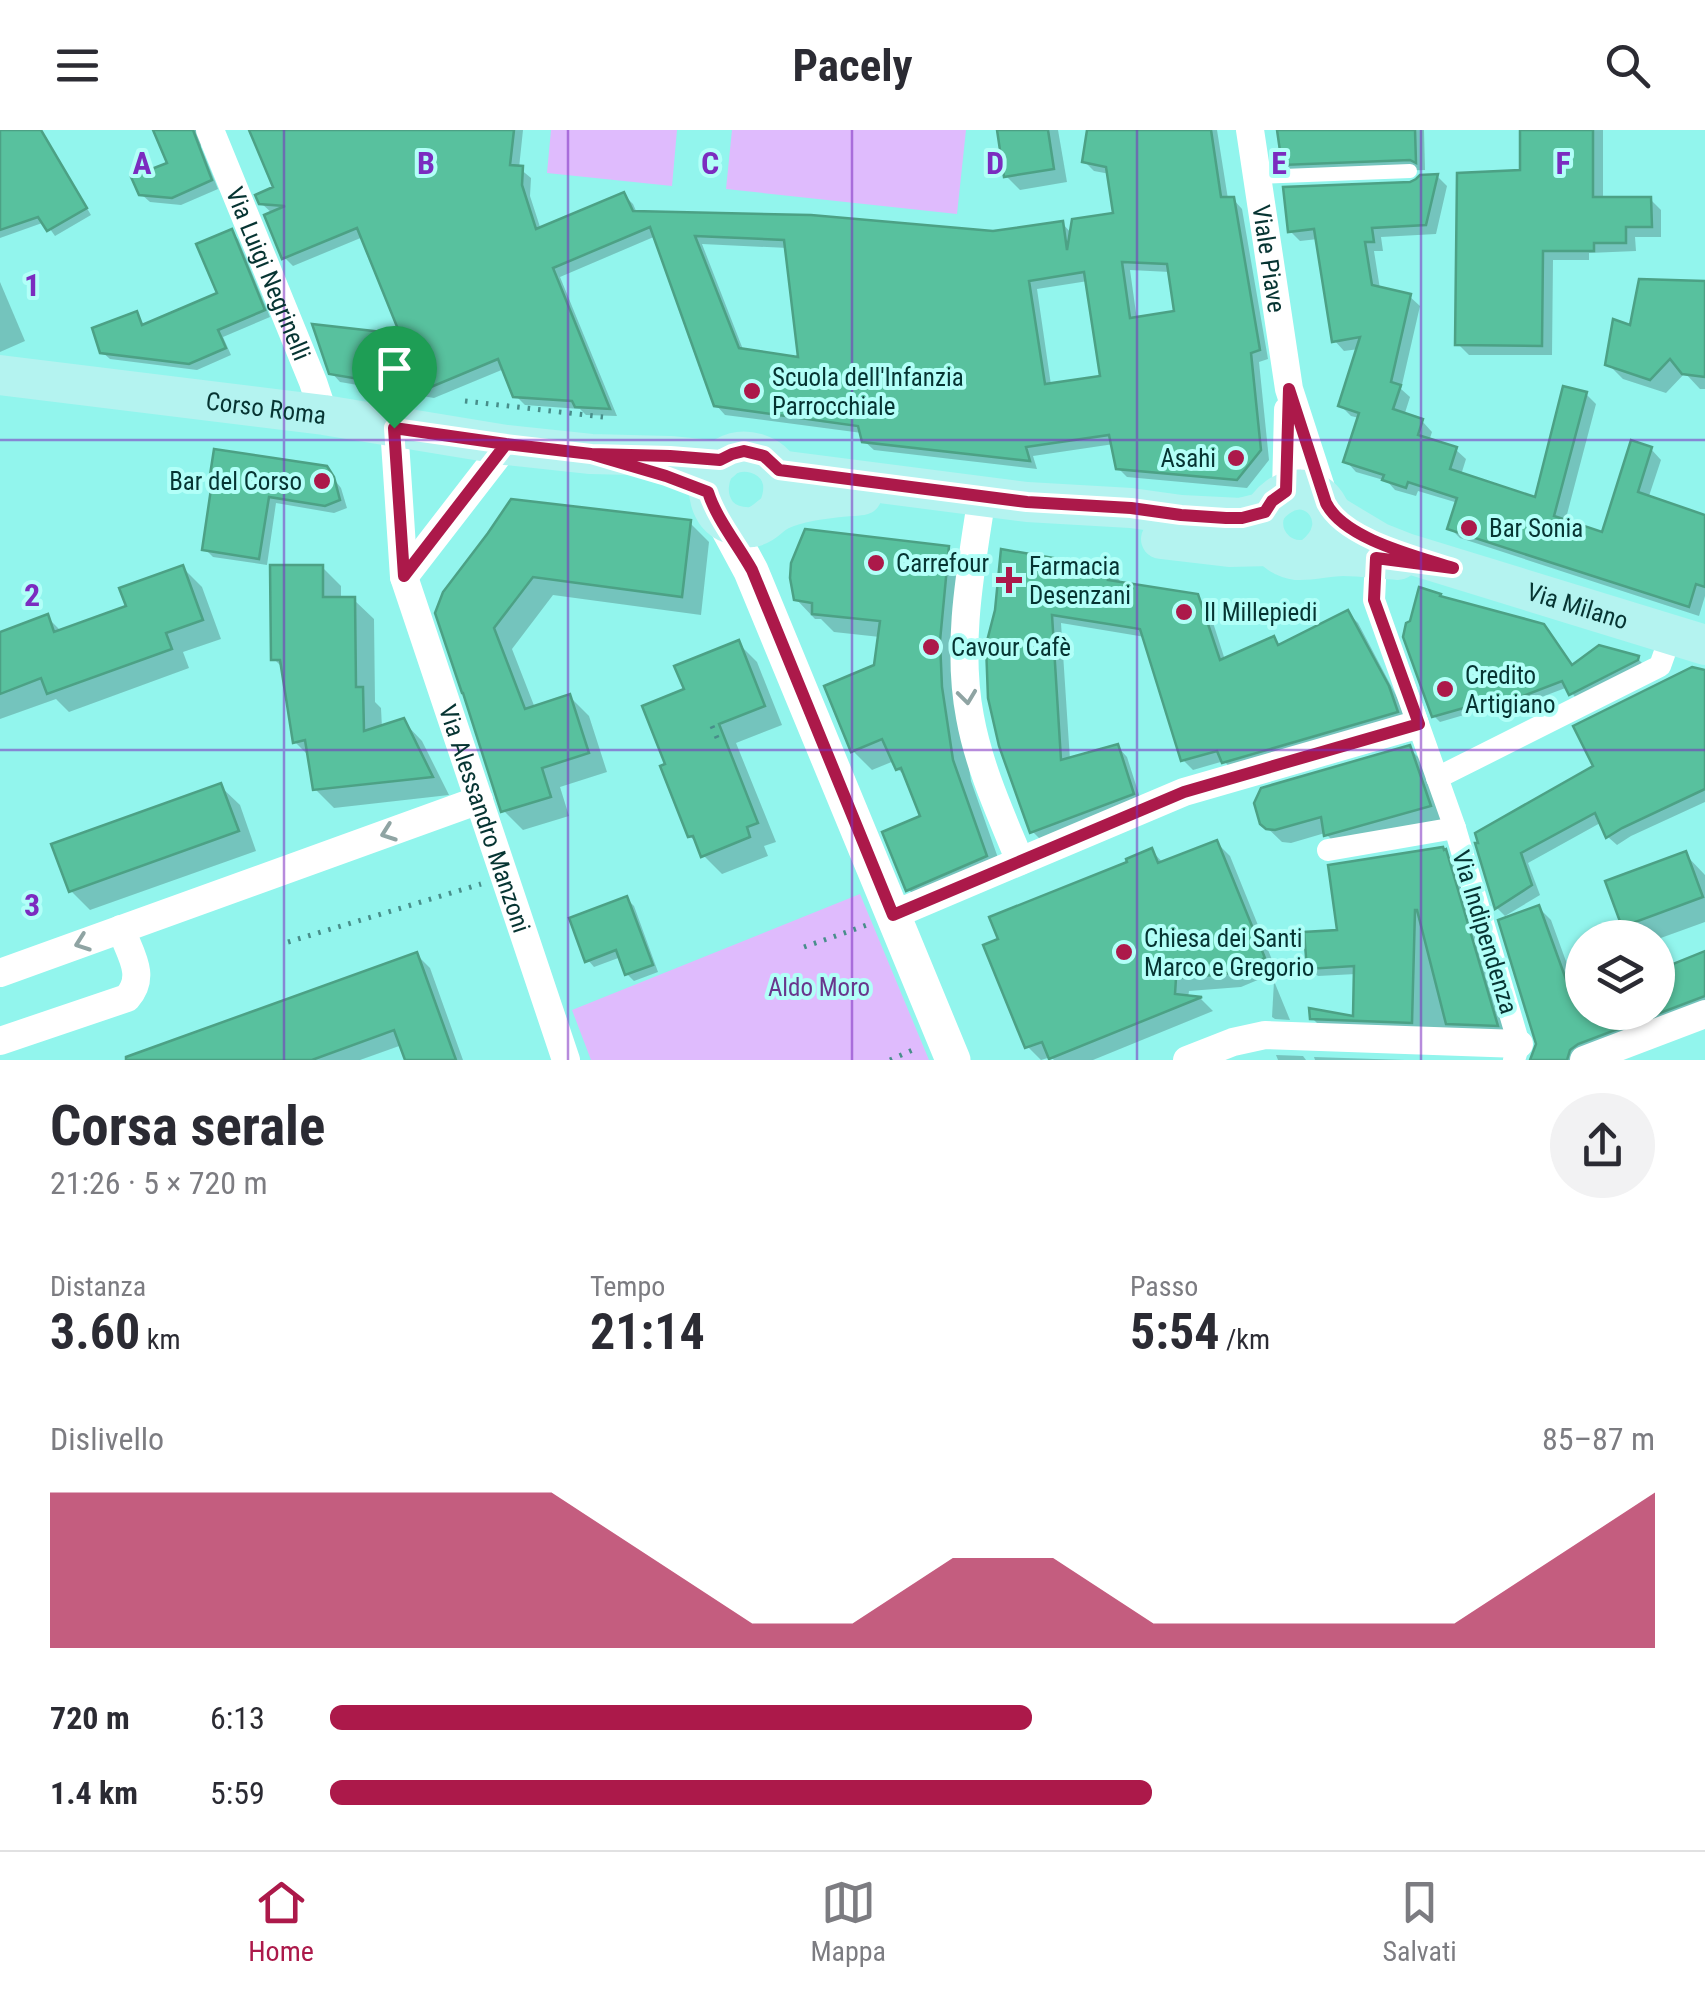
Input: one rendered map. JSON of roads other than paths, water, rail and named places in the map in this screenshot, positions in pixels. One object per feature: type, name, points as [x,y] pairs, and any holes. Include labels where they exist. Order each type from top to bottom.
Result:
[{"type":"main road","name":"Corso Roma","points":[[0,376],[324,415],[506,444],[591,454],[670,456],[717,491],[735,526],[751,527],[764,523],[776,512],[826,500],[912,488]]},
{"type":"main road","name":"Corso Roma","points":[[717,491],[732,454],[744,451],[758,453],[779,470],[912,488],[1181,515],[1274,516]]},
{"type":"main road","points":[[776,512],[784,492],[779,470]]},
{"type":"main road","points":[[1300,489],[1315,494],[1329,509],[1333,532],[1325,548],[1313,557],[1295,560],[1282,556],[1274,516],[1300,489]]},
{"type":"main road","name":"Via Milano","points":[[1329,509],[1378,542],[1688,640]]},
{"type":"main road","name":"Via Milano","points":[[1313,557],[1376,558],[1453,568]]},
{"type":"street","name":"Via Luigi Negrinelli","points":[[210,130],[324,415]]},
{"type":"street","name":"Viale Piave","points":[[1250,130],[1289,389],[1329,509]]},
{"type":"street","name":"Viale Piave","points":[[1274,516],[1289,389]]},
{"type":"street","name":"Via Alessandro Manzoni","points":[[394,428],[404,576],[566,1060]]},
{"type":"street","points":[[404,576],[506,444]]},
{"type":"street","points":[[717,491],[752,570],[883,919],[953,1060]]},
{"type":"street","points":[[982,496],[969,588],[964,668],[970,718],[982,762],[1020,862]]},
{"type":"street","points":[[752,570],[753,548],[776,512]]},
{"type":"street","points":[[1376,558],[1374,600],[1414,725],[1454,828]]},
{"type":"street","points":[[1437,778],[1660,666],[1688,640]]},
{"type":"street","points":[[883,919],[1184,792],[1414,725]]},
{"type":"street","points":[[0,973],[480,800]]},
{"type":"street","name":"Via Indipendenza","points":[[1328,850],[1454,828],[1519,1055]]},
{"type":"street","points":[[0,1041],[127,998],[138,977],[121,929]]},
{"type":"street","points":[[1584,1060],[1705,1014]]},
{"type":"street","points":[[1187,1060],[1265,1034],[1519,1055]]},
{"type":"lane","points":[[1257,177],[1410,171]]},
{"type":"place","name":"Scuola dell'Infanzia Parrocchiale","points":[[752,391]]},
{"type":"place","name":"Asahi","points":[[1236,458]]},
{"type":"place","name":"Bar del Corso","points":[[322,481]]},
{"type":"place","name":"Bar Sonia","points":[[1469,528]]},
{"type":"place","name":"Carrefour","points":[[876,563]]},
{"type":"place","name":"Farmacia Desenzani","points":[[1009,580]]},
{"type":"place","name":"Il Millepiedi","points":[[1184,612]]},
{"type":"place","name":"Cavour Cafè","points":[[931,647]]},
{"type":"place","name":"Credito Artigiano","points":[[1445,689]]},
{"type":"place","name":"Chiesa dei Santi Marco e Gregorio","points":[[1124,952]]},
{"type":"park label","name":"Aldo Moro","points":[[819,987]]}]
